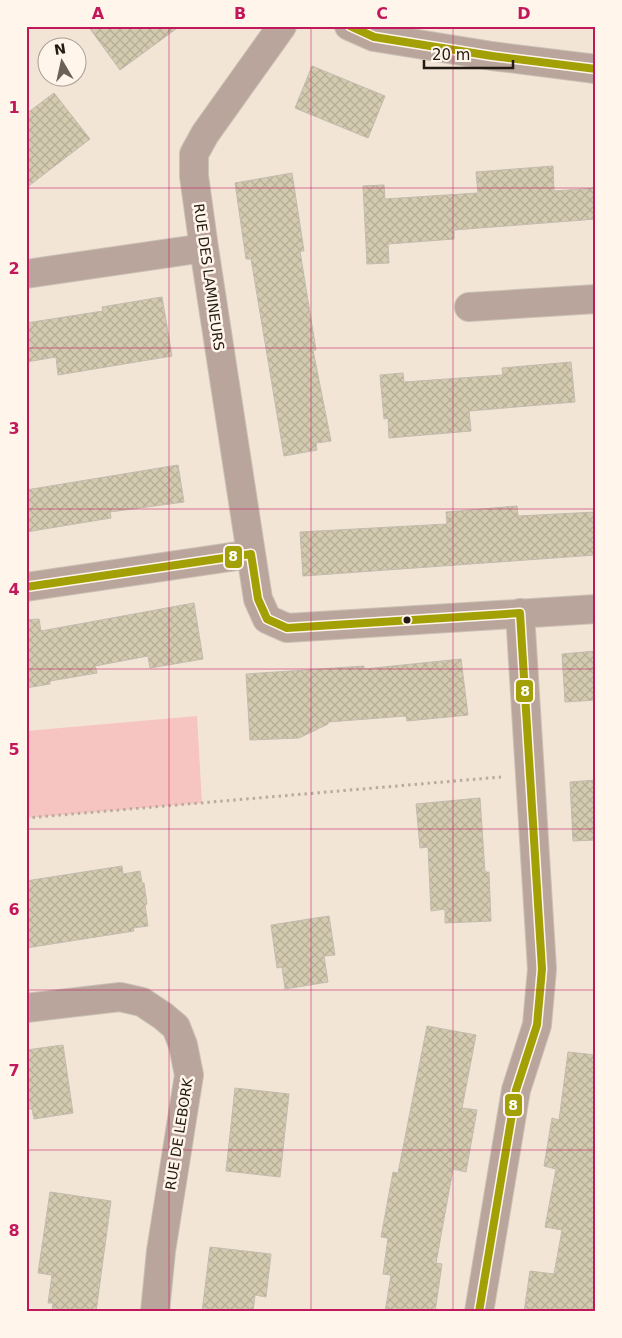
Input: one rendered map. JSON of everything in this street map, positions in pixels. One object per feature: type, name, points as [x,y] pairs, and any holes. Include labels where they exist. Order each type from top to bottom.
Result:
[{"type":"street","name":"RUE DES LAMINEURS","points":[[282,26],[205,134],[194,154],[194,176],[204,248],[258,599],[267,619],[286,628],[596,608]]},
{"type":"street","points":[[349,26],[374,37],[492,56],[596,69]]},
{"type":"street","points":[[26,274],[204,248]]},
{"type":"street","points":[[469,307],[596,299]]},
{"type":"street","points":[[26,588],[251,554]]},
{"type":"street","points":[[479,1312],[516,1090],[537,1025],[542,969],[520,614]]},
{"type":"street","name":"RUE DE LEBORK","points":[[26,1008],[120,997],[142,1002],[176,1027],[183,1045],[189,1075],[161,1252],[155,1312]]},
{"type":"path","points":[[26,818],[529,774]]},
{"type":"shaded area","points":[[197,716],[202,803],[26,818],[26,731]]},
{"type":"building","points":[[88,26],[180,26],[120,70]]},
{"type":"building","points":[[312,66],[385,96],[368,138],[295,108]]},
{"type":"building","points":[[54,93],[90,139],[26,188],[26,114]]},
{"type":"building","points":[[553,166],[554,191],[596,188],[596,219],[454,230],[454,239],[388,244],[389,263],[367,264],[363,186],[384,185],[385,199],[478,193],[476,172]]},
{"type":"building","points":[[292,173],[304,251],[300,251],[316,350],[313,350],[331,441],[316,443],[317,450],[284,456],[251,259],[246,259],[235,183]]},
{"type":"building","points":[[162,297],[172,356],[58,375],[56,357],[26,362],[26,323],[103,311],[102,307]]},
{"type":"building","points":[[571,362],[575,402],[469,411],[471,431],[389,438],[388,418],[384,419],[380,375],[403,373],[404,382],[503,375],[502,368]]},
{"type":"building","points":[[178,465],[184,502],[110,512],[111,518],[26,532],[26,490]]},
{"type":"building","points":[[517,506],[518,516],[596,512],[596,555],[303,576],[300,532],[447,524],[446,512]]},
{"type":"building","points":[[194,603],[203,659],[150,668],[148,656],[95,666],[97,673],[50,681],[50,684],[26,688],[26,620],[39,619],[41,631]]},
{"type":"building","points":[[596,651],[596,700],[565,702],[562,654]]},
{"type":"building","points":[[461,659],[468,715],[407,721],[406,716],[328,722],[328,724],[299,738],[250,740],[246,674],[364,666],[364,669]]},
{"type":"building","points":[[596,780],[596,840],[573,841],[570,782]]},
{"type":"building","points":[[480,798],[485,872],[489,872],[491,921],[445,923],[445,909],[431,911],[428,847],[420,848],[416,804]]},
{"type":"building","points":[[122,866],[123,874],[140,871],[142,883],[144,883],[148,926],[133,928],[134,931],[26,948],[26,881]]},
{"type":"building","points":[[329,916],[335,955],[324,956],[328,982],[285,989],[282,967],[277,968],[271,925]]},
{"type":"building","points":[[427,1026],[476,1035],[462,1108],[477,1110],[466,1172],[453,1169],[436,1263],[442,1264],[435,1312],[385,1312],[391,1275],[383,1274],[388,1238],[381,1237],[393,1172],[398,1173]]},
{"type":"building","points":[[63,1045],[73,1113],[34,1119],[32,1109],[26,1109],[26,1050]]},
{"type":"building","points":[[568,1052],[596,1055],[596,1298],[594,1312],[524,1312],[530,1271],[554,1274],[562,1230],[545,1227],[556,1169],[544,1166],[552,1118],[559,1120]]},
{"type":"building","points":[[235,1088],[289,1094],[280,1177],[226,1171]]},
{"type":"building","points":[[50,1192],[111,1201],[96,1312],[52,1312],[53,1303],[48,1303],[52,1275],[38,1273]]},
{"type":"building","points":[[210,1247],[271,1254],[266,1297],[255,1295],[253,1312],[202,1312]]},
{"type":"transit line","name":"8","points":[[350,26],[374,37],[492,56],[596,69]]},
{"type":"transit line","name":"8","points":[[26,587],[251,554],[258,599],[267,619],[287,628],[520,613],[542,969],[537,1025],[516,1090],[479,1312]]}]
